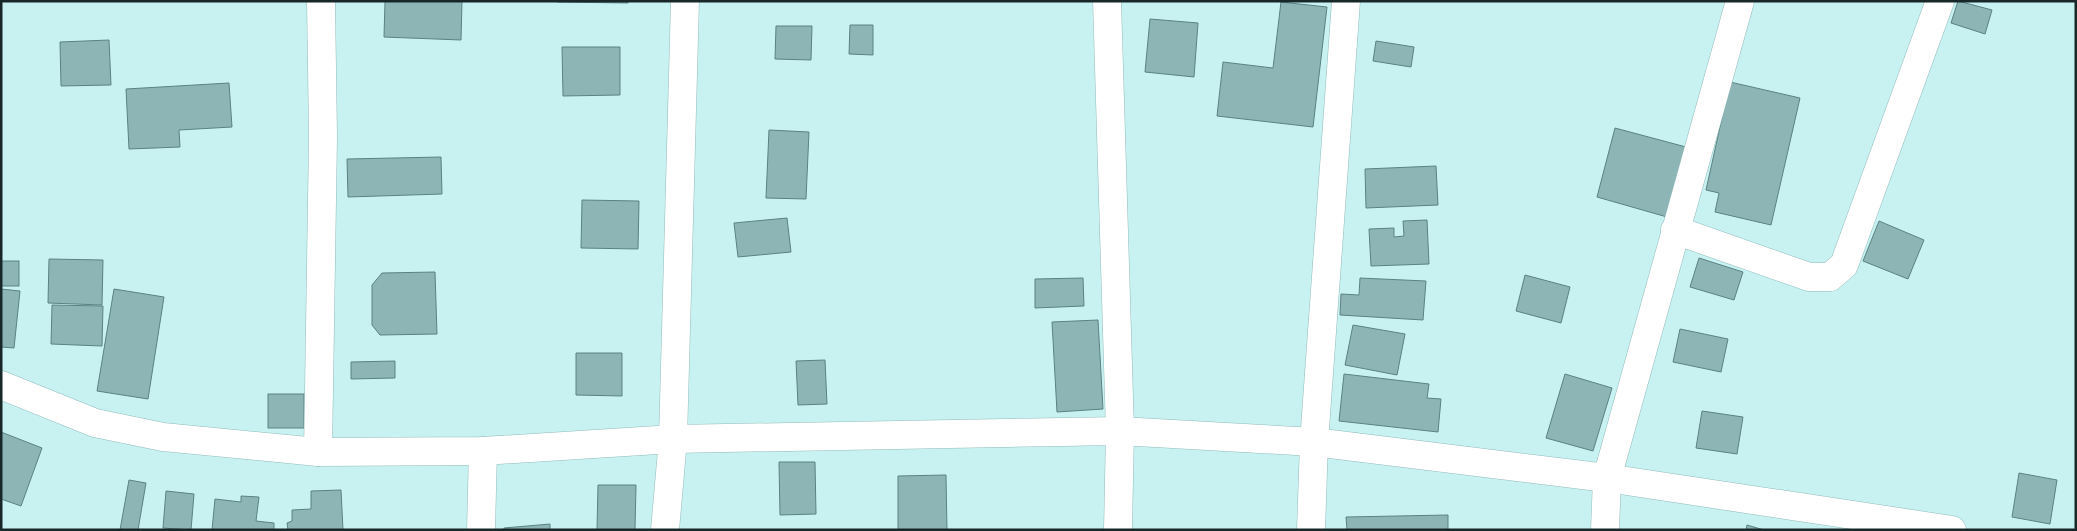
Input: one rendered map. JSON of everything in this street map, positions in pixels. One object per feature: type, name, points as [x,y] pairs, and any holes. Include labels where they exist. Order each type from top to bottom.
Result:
[{"type":"street","points":[[318,452],[323,137],[321,1]]},
{"type":"street","points":[[665,530],[673,439],[685,1]]},
{"type":"street","points":[[1107,1],[1120,431],[1118,530]]},
{"type":"street","points":[[1311,530],[1314,442],[1346,1]]},
{"type":"street","points":[[1675,230],[1809,277],[1830,277],[1844,265],[1940,1]]},
{"type":"street","points":[[1605,530],[1607,478],[1737,2]]},
{"type":"street","points":[[1,385],[95,423],[163,437],[318,452],[483,451],[673,439],[1120,431],[1314,442],[1607,478],[1842,522],[1952,530]]},
{"type":"street","points":[[481,530],[483,451]]},
{"type":"building","points":[[385,1],[462,1],[461,40],[384,37]]},
{"type":"building","points":[[628,1],[628,3],[557,2]]},
{"type":"building","points":[[1958,1],[1992,10],[1985,34],[1951,23]]},
{"type":"building","points":[[1281,2],[1327,7],[1313,127],[1217,116],[1223,62],[1273,68]]},
{"type":"building","points":[[1150,19],[1198,23],[1194,77],[1145,72]]},
{"type":"building","points":[[850,25],[873,25],[873,55],[849,54]]},
{"type":"building","points":[[776,26],[812,26],[811,60],[775,59]]},
{"type":"building","points":[[109,40],[111,85],[61,86],[60,42]]},
{"type":"building","points":[[1376,41],[1414,47],[1411,67],[1373,61]]},
{"type":"building","points":[[562,47],[620,47],[620,95],[563,96]]},
{"type":"building","points":[[1730,82],[1800,98],[1771,225],[1715,212],[1719,193],[1706,190]]},
{"type":"building","points":[[229,83],[232,127],[179,130],[180,147],[129,149],[126,89]]},
{"type":"building","points":[[1615,128],[1686,147],[1667,217],[1597,197]]},
{"type":"building","points":[[769,130],[809,132],[806,199],[766,198]]},
{"type":"building","points":[[441,157],[442,194],[348,197],[347,159]]},
{"type":"building","points":[[1436,166],[1438,205],[1366,208],[1365,169]]},
{"type":"building","points":[[582,200],[639,201],[638,249],[581,248]]},
{"type":"building","points":[[787,218],[791,252],[738,257],[734,223]]},
{"type":"building","points":[[1427,220],[1429,264],[1371,266],[1369,229],[1394,228],[1394,237],[1404,236],[1403,221]]},
{"type":"building","points":[[1879,221],[1924,240],[1908,279],[1863,261]]},
{"type":"building","points":[[1699,258],[1743,272],[1734,300],[1690,287]]},
{"type":"building","points":[[49,259],[103,260],[102,305],[48,303]]},
{"type":"building","points":[[1,261],[19,261],[19,286],[1,286]]},
{"type":"building","points":[[435,272],[437,334],[380,335],[372,325],[372,285],[382,273]]},
{"type":"building","points":[[1525,275],[1570,287],[1561,323],[1516,311]]},
{"type":"building","points":[[1083,278],[1084,306],[1035,308],[1035,279]]},
{"type":"building","points":[[1360,278],[1426,281],[1423,320],[1340,315],[1341,294],[1359,295]]},
{"type":"building","points":[[1,289],[20,291],[14,348],[1,347]]},
{"type":"building","points":[[114,289],[164,297],[148,399],[97,391]]},
{"type":"building","points":[[52,305],[103,306],[102,346],[51,344]]},
{"type":"building","points":[[1098,320],[1103,409],[1057,412],[1052,322]]},
{"type":"building","points":[[1353,325],[1405,334],[1397,375],[1345,365]]},
{"type":"building","points":[[1680,329],[1728,339],[1721,372],[1673,362]]},
{"type":"building","points":[[576,353],[622,353],[622,396],[576,395]]},
{"type":"building","points":[[825,360],[827,404],[798,405],[796,361]]},
{"type":"building","points":[[395,361],[395,378],[351,379],[351,362]]},
{"type":"building","points":[[1344,374],[1429,384],[1427,398],[1441,399],[1438,432],[1339,421]]},
{"type":"building","points":[[1565,374],[1612,388],[1593,451],[1546,438]]},
{"type":"building","points":[[268,394],[304,394],[304,428],[268,428]]},
{"type":"building","points":[[1702,411],[1743,417],[1737,454],[1696,448]]},
{"type":"building","points":[[1,432],[42,448],[21,506],[1,499]]},
{"type":"building","points":[[779,462],[815,462],[816,514],[780,515]]},
{"type":"building","points":[[2019,473],[2057,480],[2050,524],[2012,517]]},
{"type":"building","points":[[946,475],[947,530],[898,530],[898,476]]},
{"type":"building","points":[[129,480],[146,483],[138,530],[120,530]]},
{"type":"building","points":[[598,485],[636,485],[635,530],[597,530]]},
{"type":"building","points":[[341,490],[343,530],[288,530],[287,523],[292,521],[292,510],[311,509],[311,491]]},
{"type":"building","points":[[166,491],[194,494],[191,530],[163,528]]},
{"type":"building","points":[[241,496],[259,497],[256,521],[274,523],[274,530],[212,530],[215,499],[241,502]]},
{"type":"building","points":[[1448,515],[1448,530],[1347,530],[1346,517]]},
{"type":"building","points":[[550,524],[550,530],[504,530],[504,528]]},
{"type":"building","points":[[1747,525],[1764,530],[1746,530]]}]
